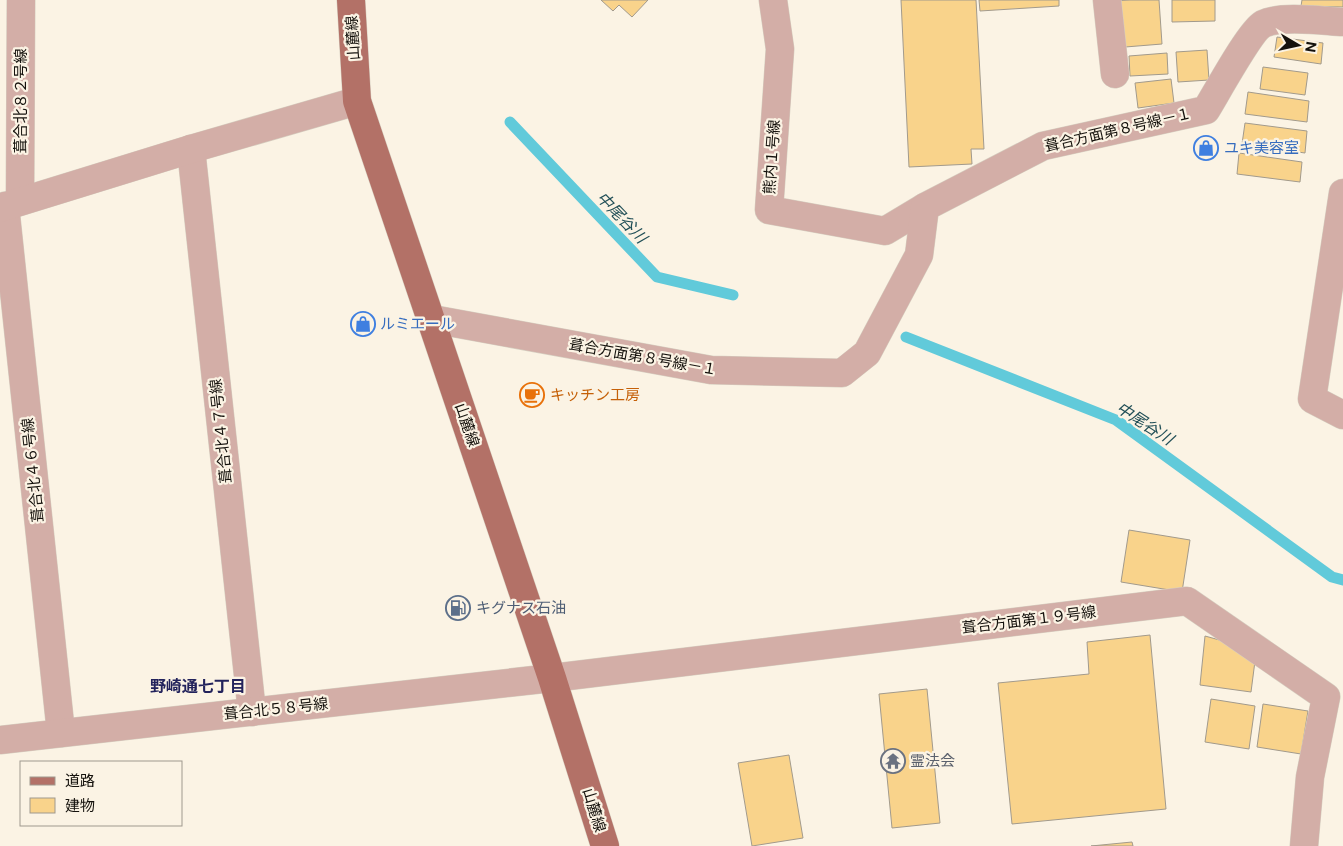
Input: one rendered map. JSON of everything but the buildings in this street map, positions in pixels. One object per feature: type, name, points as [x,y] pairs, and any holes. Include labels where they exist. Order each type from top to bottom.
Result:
[{"type":"main road","name":"山麓線","points":[[351,0],[357,101],[552,678],[605,846]]},
{"type":"street","name":"葺合北８２号線","points":[[9,205],[21,0]]},
{"type":"street","name":"熊内１号線","points":[[774,0],[780,49],[769,210],[885,232],[925,207]]},
{"type":"street","points":[[1107,0],[1115,74]]},
{"type":"street","name":"葺合方面第８号線－１","points":[[432,319],[711,370],[842,373],[867,353],[918,255],[925,207],[1043,146],[1206,110],[1251,36],[1263,24],[1286,19],[1343,22]]},
{"type":"street","points":[[9,205],[191,149],[357,101]]},
{"type":"street","name":"葺合北４７号線","points":[[191,149],[252,712]]},
{"type":"street","points":[[1343,193],[1312,399],[1343,415]]},
{"type":"street","name":"葺合北４６号線","points":[[9,205],[61,733]]},
{"type":"street","name":"葺合方面第１９号線","points":[[552,678],[1187,601],[1335,692],[1310,778],[1304,846]]},
{"type":"street","name":"葺合北５８号線","points":[[0,740],[552,678]]},
{"type":"waterway","name":"中尾谷川","points":[[510,122],[657,277],[733,295]]},
{"type":"waterway","name":"中尾谷川","points":[[906,337],[1116,420],[1332,577],[1343,580]]},
{"type":"place","name":"ユキ美容室","points":[[1206,148]]},
{"type":"place","name":"ルミエール","points":[[363,324]]},
{"type":"place","name":"キッチン工房","points":[[532,395]]},
{"type":"place","name":"キグナス石油","points":[[458,608]]},
{"type":"place","name":"霊法会","points":[[893,761]]},
{"type":"district","name":"野崎通七丁目","points":[[198,686]]}]
